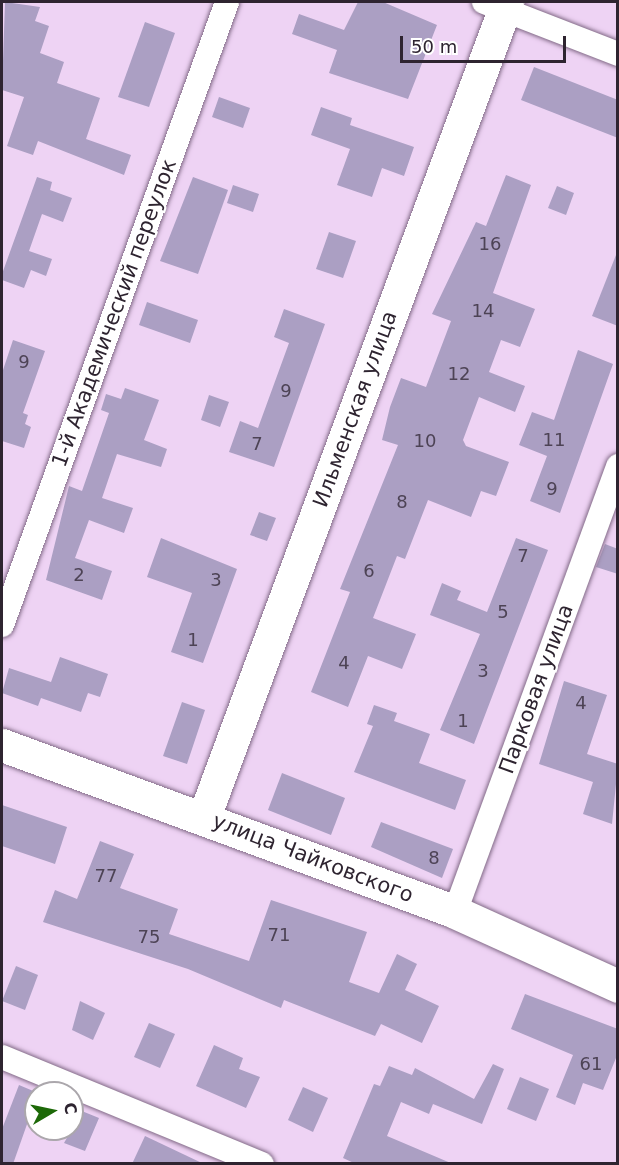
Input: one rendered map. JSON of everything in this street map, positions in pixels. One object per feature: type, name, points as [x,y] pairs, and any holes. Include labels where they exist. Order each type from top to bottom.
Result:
[{"type":"main road","name":"Ильменская улица","points":[[204,816],[498,4]]},
{"type":"main road","name":"улица Чайковского","points":[[2,745],[204,816],[455,912],[618,986]]},
{"type":"street","name":"1-й Академический переулок","points":[[2,625],[227,2]]},
{"type":"street","points":[[498,4],[618,54]]},
{"type":"street","name":"Парковая улица","points":[[455,912],[618,466]]},
{"type":"street","points":[[2,1057],[262,1164]]},
{"type":"building","points":[[5,2],[40,7],[35,21],[49,26],[40,53],[64,62],[57,83],[100,98],[86,139],[131,155],[124,175],[38,141],[33,155],[7,146],[24,97],[2,90]]},
{"type":"building","points":[[358,2],[383,2],[437,25],[408,99],[329,73],[337,50],[292,34],[299,14],[344,30]]},
{"type":"building","points":[[145,22],[175,33],[149,107],[118,97]]},
{"type":"building","points":[[534,67],[618,100],[618,138],[521,100]]},
{"type":"building","points":[[219,97],[250,108],[243,128],[212,117]]},
{"type":"building","points":[[321,107],[352,118],[350,125],[414,147],[404,176],[382,168],[372,197],[337,185],[350,149],[311,135]]},
{"type":"building","points":[[506,175],[531,185],[493,293],[535,309],[520,347],[501,340],[489,372],[525,386],[515,412],[479,397],[463,440],[466,446],[509,462],[496,496],[481,491],[471,517],[428,500],[405,559],[397,556],[373,618],[416,634],[402,669],[368,656],[348,707],[311,692],[350,592],[340,589],[398,445],[382,440],[390,407],[401,378],[426,387],[451,321],[432,314],[476,222],[486,226]]},
{"type":"building","points":[[37,177],[52,182],[50,190],[72,198],[63,222],[42,214],[29,251],[52,259],[46,276],[31,270],[24,288],[2,280],[2,274]]},
{"type":"building","points":[[193,177],[228,190],[198,274],[160,261]]},
{"type":"building","points":[[233,185],[259,194],[253,212],[227,203]]},
{"type":"building","points":[[557,186],[574,193],[566,215],[548,208]]},
{"type":"building","points":[[329,232],[356,241],[343,278],[316,269]]},
{"type":"building","points":[[616,255],[618,255],[618,326],[592,316]]},
{"type":"building","points":[[147,302],[198,320],[190,343],[139,325]]},
{"type":"building","points":[[284,309],[325,324],[274,467],[229,452],[240,421],[258,428],[289,343],[274,337]]},
{"type":"building","points":[[13,340],[45,351],[23,413],[28,415],[25,424],[31,427],[24,448],[2,441],[2,373]]},
{"type":"building","points":[[578,350],[613,364],[560,513],[530,501],[547,456],[519,445],[532,412],[554,420]]},
{"type":"building","points":[[125,388],[159,400],[144,440],[167,449],[161,467],[117,454],[102,498],[133,508],[124,533],[89,520],[75,558],[112,571],[102,600],[46,580],[69,486],[82,491],[109,413],[101,410],[106,394],[121,399]]},
{"type":"building","points":[[209,395],[229,402],[220,427],[201,420]]},
{"type":"building","points":[[259,512],[276,518],[267,541],[250,535]]},
{"type":"building","points":[[161,538],[237,569],[203,663],[171,652],[192,593],[147,577]]},
{"type":"building","points":[[516,538],[548,550],[474,744],[440,730],[480,634],[430,615],[442,583],[461,591],[457,600],[487,612]]},
{"type":"building","points":[[605,544],[618,549],[618,574],[596,567]]},
{"type":"building","points":[[60,657],[108,674],[100,697],[88,693],[81,712],[41,698],[38,706],[2,693],[9,668],[51,682]]},
{"type":"building","points":[[564,681],[607,695],[587,754],[618,764],[612,824],[583,814],[593,782],[539,764]]},
{"type":"building","points":[[182,702],[205,710],[187,764],[163,756]]},
{"type":"building","points":[[374,705],[397,713],[394,721],[430,734],[419,763],[466,780],[455,810],[354,772],[373,726],[367,724]]},
{"type":"building","points":[[282,773],[345,798],[331,835],[268,810]]},
{"type":"building","points":[[2,805],[67,827],[55,864],[2,846]]},
{"type":"building","points":[[381,822],[453,849],[442,878],[371,847]]},
{"type":"building","points":[[100,841],[134,854],[120,888],[178,909],[169,934],[249,961],[271,900],[367,932],[349,982],[379,993],[397,954],[417,964],[405,990],[439,1006],[422,1043],[381,1024],[375,1036],[284,1000],[281,1008],[188,969],[43,922],[55,890],[77,899]]},
{"type":"building","points":[[16,966],[38,975],[25,1010],[2,1001]]},
{"type":"building","points":[[525,994],[618,1029],[618,1053],[603,1090],[583,1083],[575,1105],[556,1097],[573,1055],[511,1029]]},
{"type":"building","points":[[80,1001],[105,1013],[93,1040],[72,1030]]},
{"type":"building","points":[[149,1023],[175,1034],[160,1068],[134,1057]]},
{"type":"building","points":[[214,1045],[243,1058],[239,1069],[260,1077],[246,1108],[196,1086]]},
{"type":"building","points":[[493,1064],[504,1069],[482,1124],[433,1104],[429,1114],[401,1102],[387,1136],[453,1164],[356,1164],[343,1158],[374,1084],[380,1086],[389,1066],[412,1075],[415,1068],[474,1099]]},
{"type":"building","points":[[520,1077],[549,1089],[536,1121],[507,1109]]},
{"type":"building","points":[[19,1085],[24,1087],[24,1133],[13,1164],[2,1164],[2,1129]]},
{"type":"building","points":[[303,1087],[328,1098],[313,1132],[288,1120]]},
{"type":"building","points":[[84,1112],[99,1118],[85,1151],[64,1143],[65,1141],[84,1141]]},
{"type":"building","points":[[145,1136],[204,1164],[132,1164]]}]
